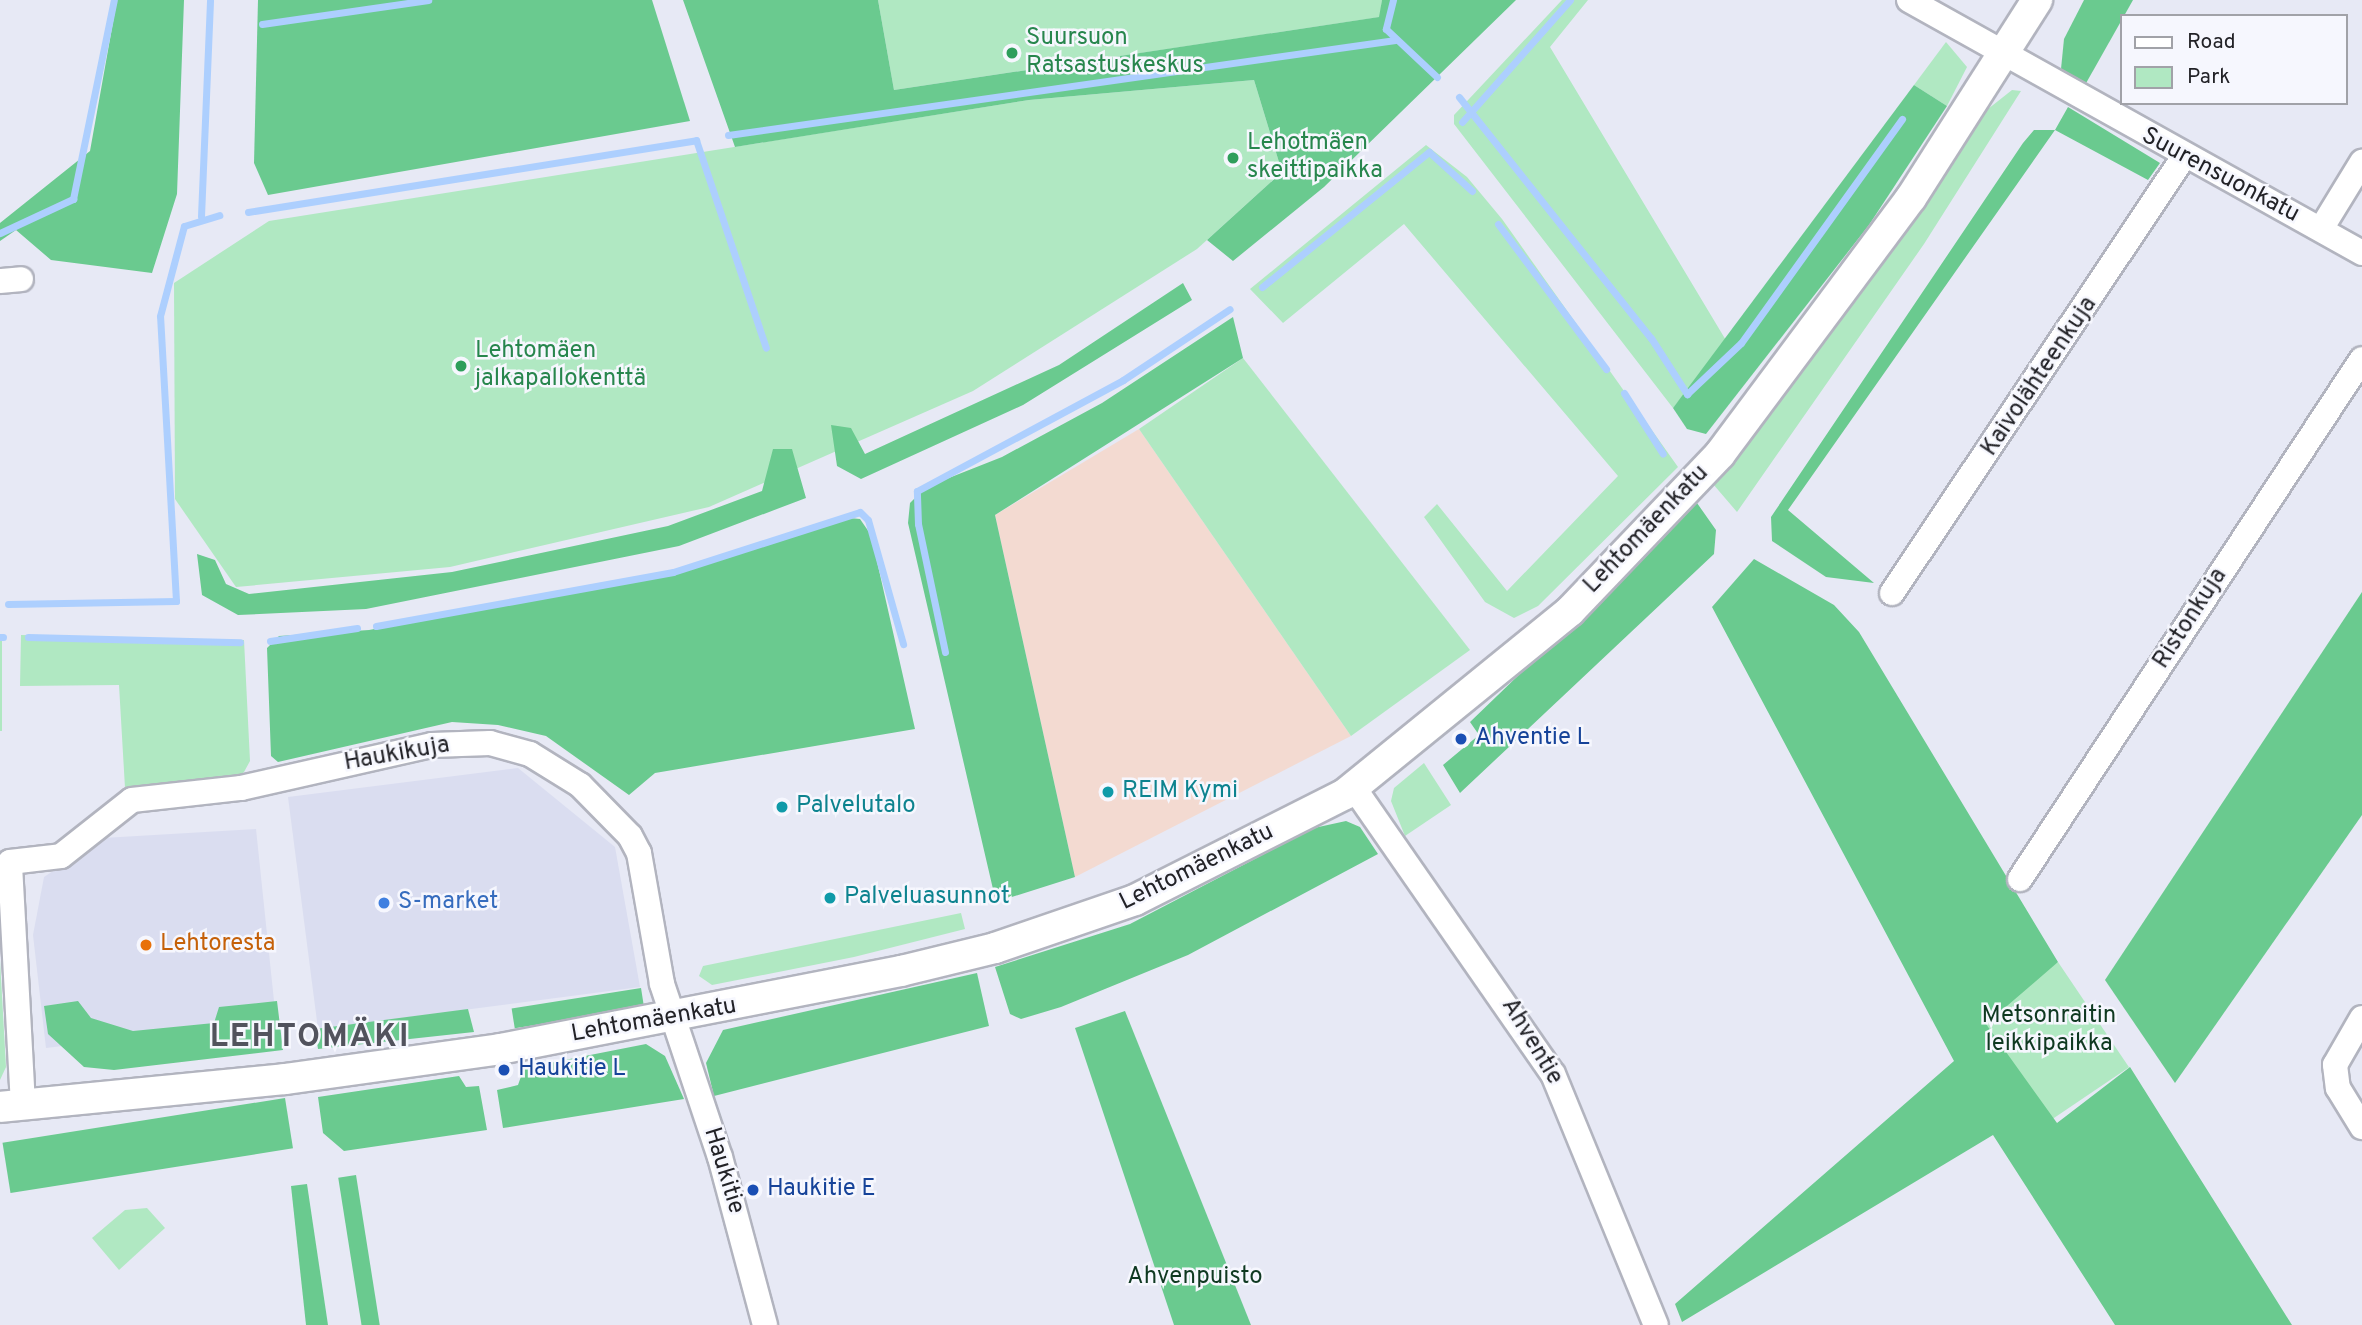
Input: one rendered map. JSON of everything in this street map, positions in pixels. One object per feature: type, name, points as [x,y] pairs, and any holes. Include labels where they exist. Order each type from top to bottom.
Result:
[{"type":"street","name":"Suurensuonkatu","points":[[1909,0],[2004,58],[2183,158],[2362,253]]},
{"type":"street","name":"Lehtomäenkatu","points":[[12,1106],[299,1077],[674,1018],[901,971],[1064,926],[1213,864],[1354,788],[1570,611],[1720,454],[1787,371],[2004,58],[2037,0]]},
{"type":"street","name":"Kaivolähteenkuja","points":[[1892,593],[2183,158]]},
{"type":"street","points":[[2321,229],[2362,162]]},
{"type":"street","name":"Ristonkuja","points":[[2020,879],[2362,359]]},
{"type":"street","name":"Haukikuja","points":[[12,1106],[10,862],[61,856],[132,800],[241,788],[432,745],[490,743],[530,754],[580,785],[631,835],[674,1018]]},
{"type":"street","name":"Ahventie","points":[[1354,788],[1499,988],[1553,1074],[1656,1325]]},
{"type":"street","name":"Haukitie","points":[[674,1018],[765,1325]]},
{"type":"street","points":[[2362,1018],[2335,1065],[2338,1088],[2362,1127]]},
{"type":"shaded area","points":[[1139,429],[1351,736],[1075,877],[995,515]]},
{"type":"shaded area","points":[[518,768],[615,847],[640,987],[318,1029],[288,797]]},
{"type":"shaded area","points":[[256,829],[276,1020],[46,1048],[33,935],[44,877],[103,838]]},
{"type":"green space","points":[[117,0],[184,0],[177,194],[152,273],[51,260],[16,230],[0,241],[0,223],[90,151]]},
{"type":"green space","points":[[258,0],[652,0],[690,121],[268,195],[254,163]]},
{"type":"green space","points":[[683,0],[878,0],[894,90],[1379,17],[1382,0],[1516,0],[1324,187],[1233,261],[1207,240],[1282,172],[1254,80],[1029,100],[735,147]]},
{"type":"green space","name":"Suursuon Ratsastuskeskus","points":[[878,0],[1382,0],[1380,17],[894,90]]},
{"type":"green space","points":[[1562,0],[1588,0],[1550,47],[1727,342],[1673,408],[1454,124],[1454,115]]},
{"type":"green space","points":[[2084,0],[2133,0],[2125,14],[2120,14],[2120,23],[2085,85],[2061,69],[2064,39]]},
{"type":"green space","points":[[1946,42],[1967,67],[1947,106],[1914,85]]},
{"type":"green space","points":[[1254,80],[1282,172],[1197,249],[973,391],[709,507],[450,567],[236,587],[175,499],[174,283],[269,221],[1029,100]]},
{"type":"green space","points":[[1914,85],[1947,106],[1869,225],[1706,434],[1687,429],[1673,408]]},
{"type":"green space","points":[[2012,90],[2021,91],[1924,244],[1737,512],[1713,484],[1858,298],[1988,109]]},
{"type":"green space","points":[[2068,107],[2160,163],[2148,180],[2055,130]]},
{"type":"green space","points":[[2034,130],[2055,130],[1788,510],[1874,583],[1826,577],[1772,541],[1771,517],[2023,143]]},
{"type":"green space","points":[[1426,145],[1467,177],[1502,219],[1678,467],[1538,606],[1514,618],[1485,602],[1424,517],[1437,504],[1507,591],[1618,476],[1404,224],[1283,323],[1250,289]]},
{"type":"green space","points":[[1183,283],[1192,300],[1023,405],[861,479],[837,466],[831,425],[851,428],[865,454],[1059,365]]},
{"type":"green space","points":[[1233,317],[1243,358],[995,515],[1075,877],[996,902],[908,523],[910,503],[926,487],[1002,457],[1102,403]]},
{"type":"green space","points":[[1243,358],[1470,650],[1351,736],[1139,429]]},
{"type":"green space","points":[[773,449],[792,449],[806,498],[679,546],[366,609],[238,615],[202,595],[197,554],[215,560],[226,584],[249,594],[452,572],[668,526],[762,491]]},
{"type":"green space","points":[[1697,503],[1716,530],[1714,554],[1460,793],[1443,765],[1479,735],[1470,722]]},
{"type":"green space","points":[[839,517],[860,519],[871,535],[915,729],[655,773],[629,795],[546,736],[498,725],[452,722],[278,762],[271,756],[267,648],[279,636],[369,630],[670,575]]},
{"type":"green space","points":[[1754,559],[1834,605],[1859,632],[2058,962],[1986,1024],[2057,1123],[2130,1067],[2292,1325],[2115,1325],[1993,1135],[1682,1322],[1675,1304],[1954,1061],[1712,607]]},
{"type":"green space","points":[[2362,592],[2362,815],[2175,1083],[2105,980]]},
{"type":"green space","points":[[0,635],[2,635],[0,731]]},
{"type":"green space","points":[[21,635],[244,640],[250,761],[244,772],[236,779],[125,788],[119,685],[20,686]]},
{"type":"green space","points":[[1424,763],[1451,805],[1405,836],[1391,801],[1394,788]]},
{"type":"green space","points":[[1346,821],[1360,827],[1378,854],[1188,955],[1061,1007],[1021,1019],[1010,1014],[995,967],[1130,924],[1314,828]]},
{"type":"green space","points":[[961,913],[965,929],[854,957],[712,985],[699,976],[703,966]]},
{"type":"green space","points":[[0,960],[6,1067],[0,1080]]},
{"type":"green space","name":"Metsonraitin leikkipaikka","points":[[2058,962],[2129,1067],[2050,1120],[1979,1015]]},
{"type":"green space","points":[[977,973],[989,1026],[714,1096],[706,1063],[723,1030]]},
{"type":"green space","points":[[641,988],[644,1008],[515,1028],[512,1008]]},
{"type":"green space","points":[[78,1001],[91,1018],[133,1031],[214,1023],[219,1007],[277,1001],[283,1050],[114,1070],[84,1067],[48,1034],[44,1006]]},
{"type":"green space","points":[[468,1009],[474,1032],[318,1049],[315,1029]]},
{"type":"green space","name":"Ahvenpuisto","points":[[1125,1011],[1251,1325],[1174,1325],[1075,1028]]},
{"type":"green space","points":[[646,1044],[665,1056],[684,1099],[503,1128],[497,1090],[518,1085],[524,1068]]},
{"type":"green space","points":[[459,1076],[466,1087],[479,1086],[487,1130],[344,1151],[323,1133],[318,1097]]},
{"type":"green space","points":[[285,1098],[293,1148],[10,1193],[3,1143]]},
{"type":"green space","points":[[356,1175],[380,1325],[362,1325],[338,1178]]},
{"type":"green space","points":[[307,1184],[328,1325],[306,1325],[291,1186]]},
{"type":"green space","points":[[147,1208],[165,1228],[119,1270],[92,1238],[125,1210]]},
{"type":"waterway","points":[[0,233],[73,199],[114,0]]},
{"type":"waterway","points":[[201,216],[210,0]]},
{"type":"waterway","points":[[262,24],[428,0]]},
{"type":"waterway","points":[[1393,0],[1386,29],[1437,77]]},
{"type":"waterway","points":[[1462,122],[1570,0]]},
{"type":"waterway","points":[[728,135],[1395,40]]},
{"type":"waterway","points":[[1459,97],[1651,338],[1687,394],[1741,343],[1902,119]]},
{"type":"waterway","points":[[248,212],[696,140],[766,348]]},
{"type":"waterway","points":[[1262,287],[1429,152],[1472,191]]},
{"type":"waterway","points":[[8,604],[176,601],[160,316],[184,226],[219,215]]},
{"type":"waterway","points":[[1498,224],[1606,369]]},
{"type":"waterway","points":[[945,652],[918,524],[917,491],[1123,380],[1230,309]]},
{"type":"waterway","points":[[1624,393],[1663,454]]},
{"type":"waterway","points":[[376,626],[673,572],[860,512],[868,520],[903,644]]},
{"type":"waterway","points":[[270,641],[357,628]]},
{"type":"waterway","points":[[28,637],[240,642]]},
{"type":"place","name":"Suursuon Ratsastuskeskus","points":[[1012,53]]},
{"type":"place","name":"Lehotmäen skeittipaikka","points":[[1233,158]]},
{"type":"place","name":"Lehtomäen jalkapallokenttä","points":[[461,366]]},
{"type":"place","name":"Ahventie L","points":[[1461,739]]},
{"type":"place","name":"REIM Kymi","points":[[1108,792]]},
{"type":"place","name":"Palvelutalo","points":[[782,807]]},
{"type":"place","name":"Palveluasunnot","points":[[830,898]]},
{"type":"place","name":"S-market","points":[[384,903]]},
{"type":"place","name":"Lehtoresta","points":[[146,945]]},
{"type":"place","name":"Haukitie L","points":[[504,1070]]},
{"type":"place","name":"Haukitie E","points":[[753,1190]]},
{"type":"district","name":"LEHTOMÄKI","points":[[310,1038]]}]
